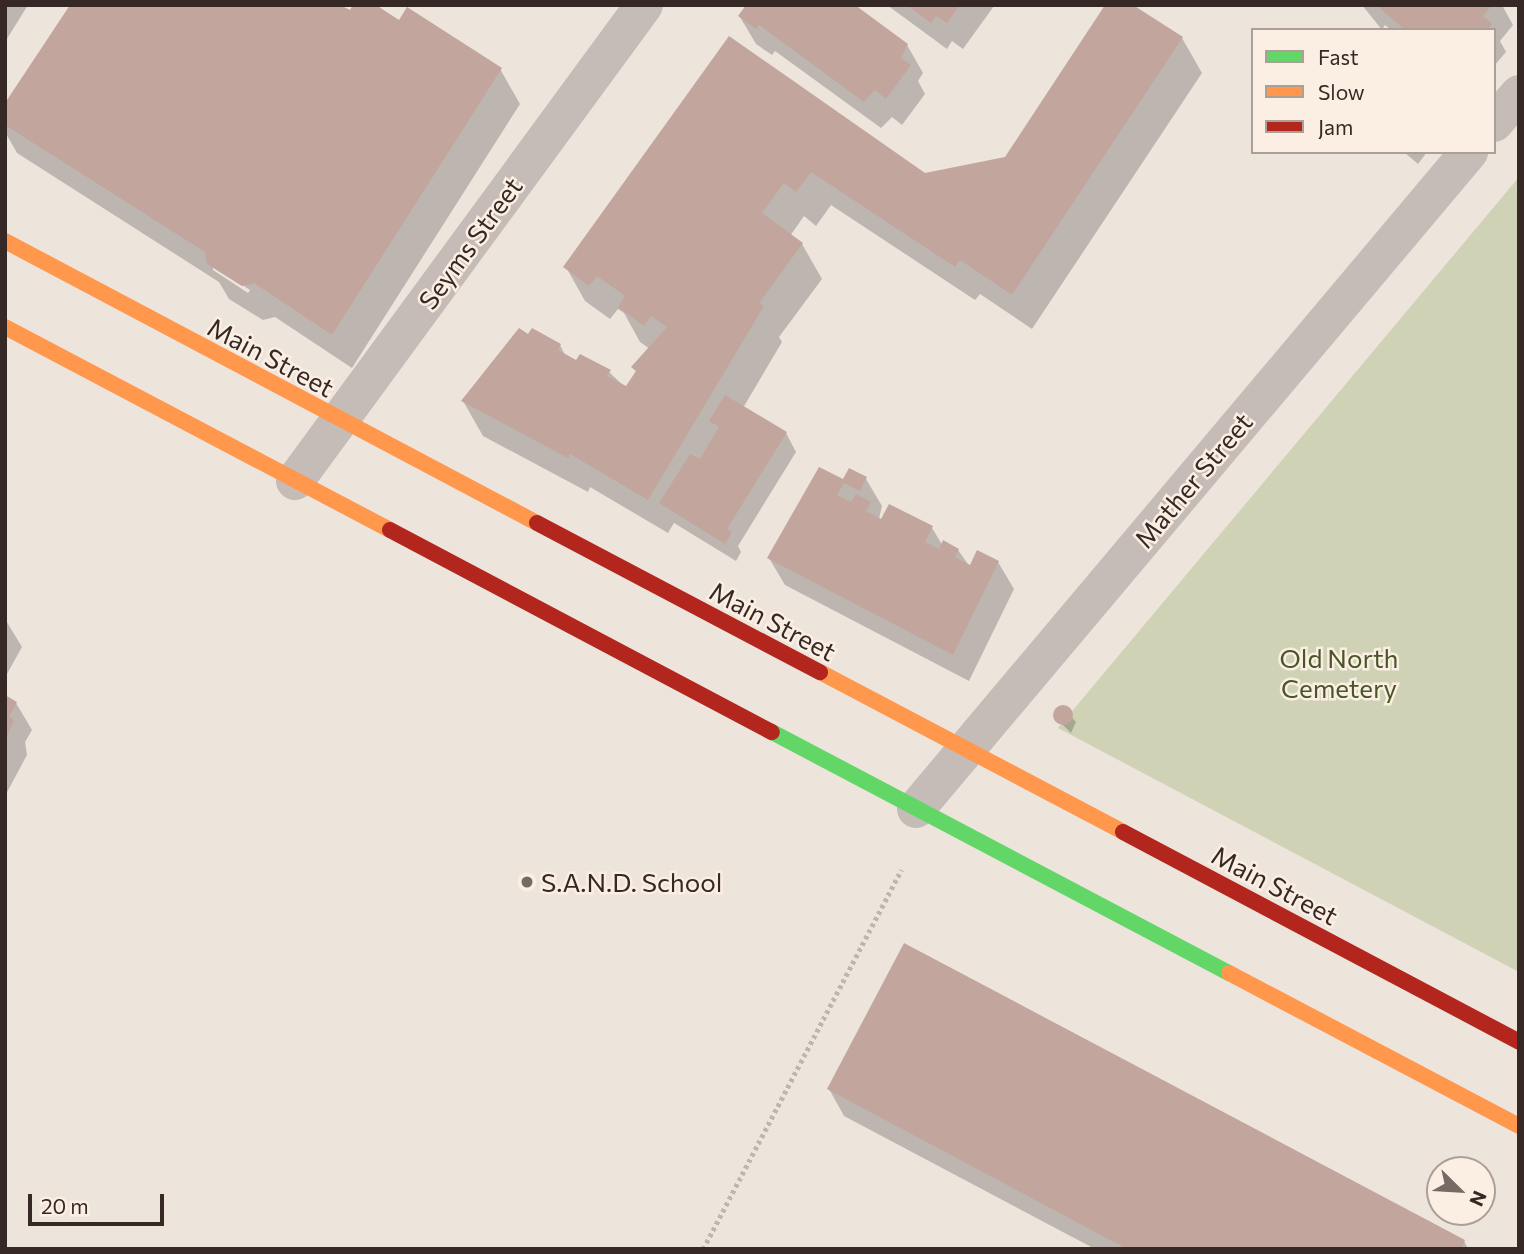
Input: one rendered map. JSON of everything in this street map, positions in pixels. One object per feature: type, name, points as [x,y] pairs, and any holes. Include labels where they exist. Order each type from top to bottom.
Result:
[{"type":"main road","name":"Main Street","points":[[5,241],[1519,1042]]},
{"type":"main road","points":[[5,327],[1519,1126]]},
{"type":"street","name":"Seyms Street","points":[[295,481],[644,5]]},
{"type":"street","points":[[1496,121],[1519,94]]},
{"type":"street","name":"Mather Street","points":[[916,808],[1467,154]]},
{"type":"path","points":[[703,1249],[901,870]]},
{"type":"green space","name":"Old North Cemetery","points":[[1519,177],[1519,972],[1058,728]]},
{"type":"building","points":[[70,5],[340,5],[350,10],[353,5],[376,5],[399,20],[407,7],[502,68],[332,335],[254,283],[242,286],[207,264],[205,252],[5,125],[5,103]]},
{"type":"building","points":[[746,5],[855,5],[908,44],[901,58],[911,65],[886,99],[875,90],[864,102],[759,25],[756,29],[738,16]]},
{"type":"building","points":[[907,5],[960,5],[947,23],[936,16],[931,23]]},
{"type":"building","points":[[1105,5],[1133,5],[1183,37],[1012,295],[960,260],[955,267],[811,172],[796,192],[784,183],[762,213],[803,243],[759,303],[764,306],[648,500],[570,454],[568,458],[461,401],[519,328],[528,334],[532,328],[561,344],[558,350],[576,360],[580,354],[611,370],[607,376],[626,386],[636,371],[631,367],[667,327],[651,316],[644,326],[618,307],[625,296],[597,276],[589,286],[563,267],[729,36],[925,173],[1005,157]]},
{"type":"building","points":[[1376,5],[1492,5],[1483,16],[1492,24],[1489,28],[1403,28]]},
{"type":"building","points":[[725,395],[787,432],[727,529],[732,532],[725,544],[659,503],[690,454],[700,459],[719,427],[709,421]]},
{"type":"building","points":[[819,467],[843,479],[849,468],[867,477],[860,491],[844,483],[837,495],[851,502],[856,494],[871,502],[866,511],[881,519],[889,504],[933,526],[925,542],[939,549],[943,540],[959,549],[955,557],[970,565],[977,550],[999,561],[953,655],[767,558]]},
{"type":"building","points":[[5,695],[17,702],[9,717],[14,720],[5,741]]},
{"type":"building","points":[[1063,705],[1070,708],[1073,715],[1070,722],[1063,725],[1056,722],[1053,715],[1056,708]]},
{"type":"building","points":[[904,943],[1426,1219],[1426,1226],[1439,1226],[1465,1240],[1461,1249],[1127,1249],[827,1089]]},
{"type":"traffic: fast","points":[[772,732],[1229,973]]},
{"type":"traffic: slow","points":[[5,241],[537,523]]},
{"type":"traffic: slow","points":[[5,327],[390,530]]},
{"type":"traffic: slow","points":[[820,672],[1123,832]]},
{"type":"traffic: slow","points":[[1229,973],[1519,1126]]},
{"type":"traffic: jam","points":[[537,523],[820,672]]},
{"type":"traffic: jam","points":[[390,530],[772,732]]},
{"type":"traffic: jam","points":[[1123,832],[1519,1042]]},
{"type":"place","name":"S.A.N.D. School","points":[[527,882]]}]
